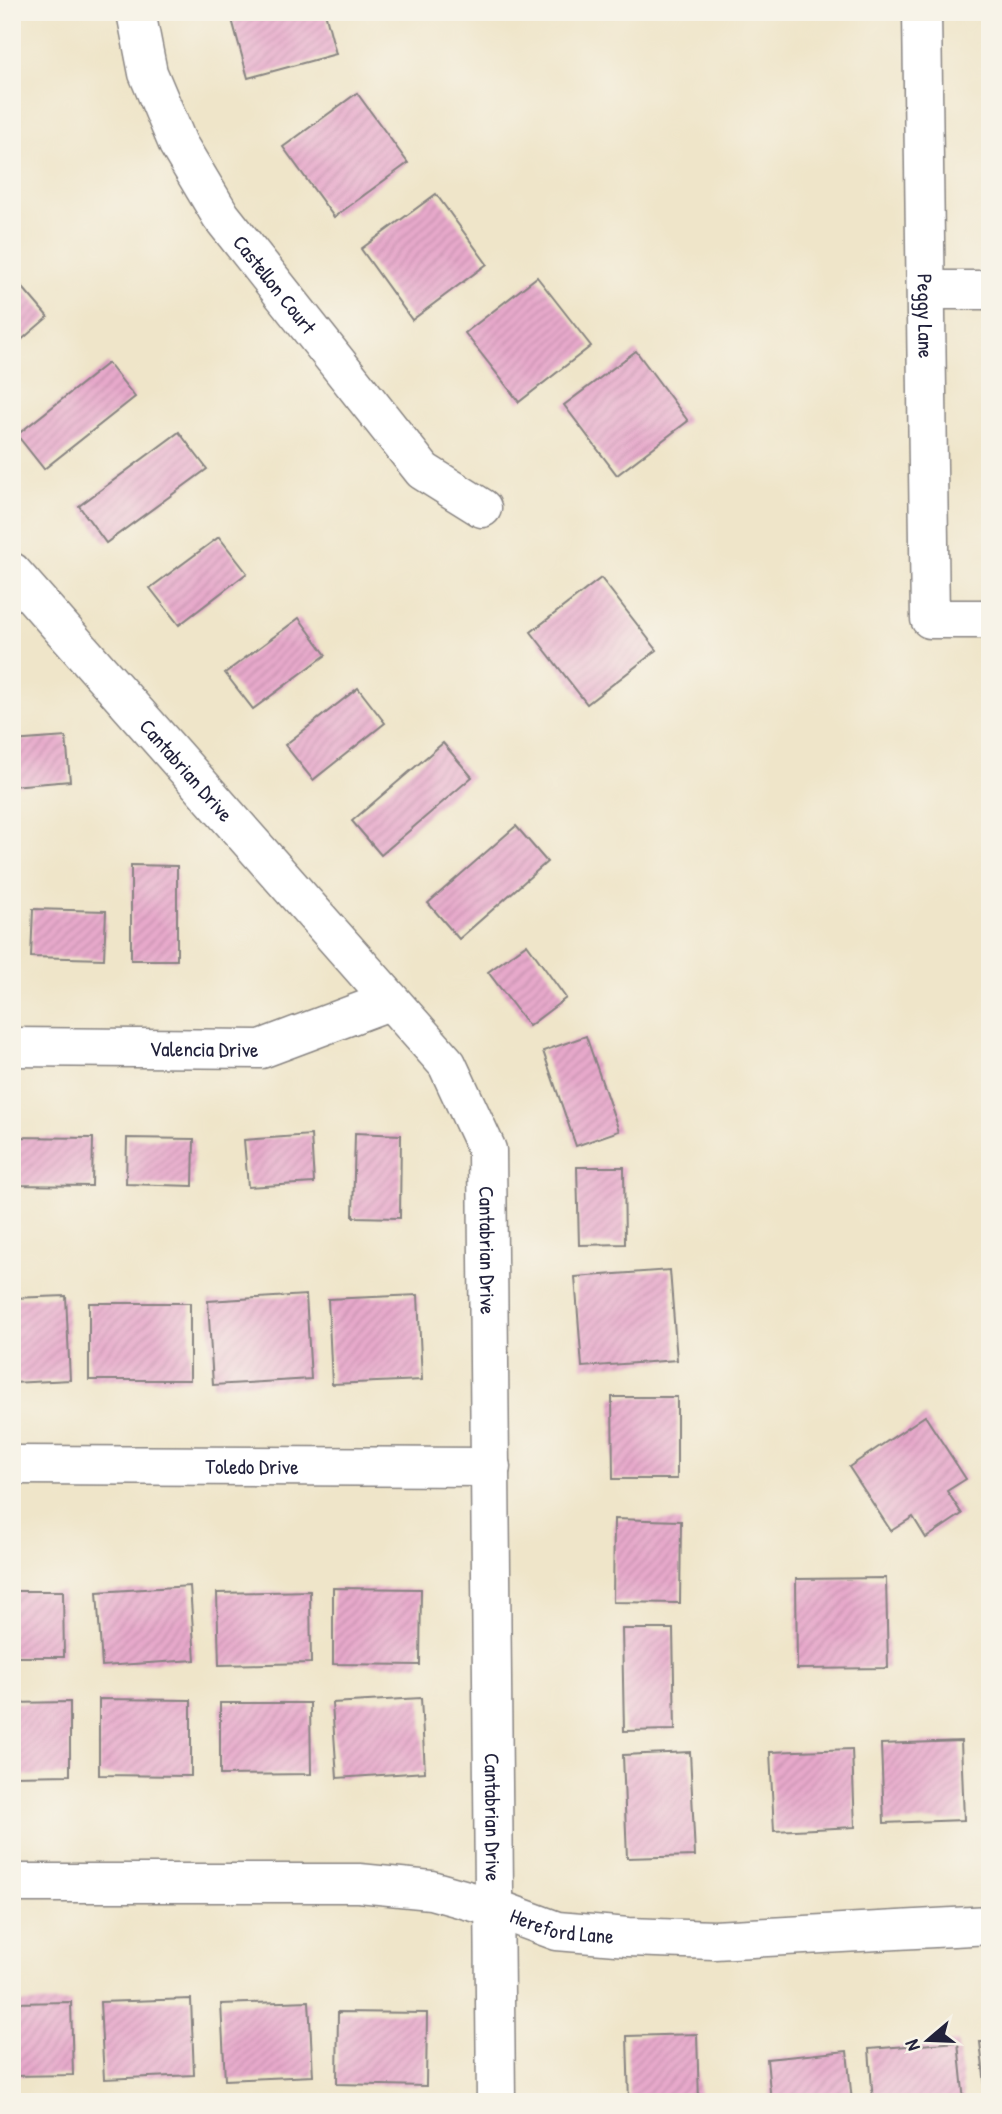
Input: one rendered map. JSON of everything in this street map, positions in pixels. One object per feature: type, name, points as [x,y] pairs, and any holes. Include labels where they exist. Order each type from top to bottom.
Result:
[{"type":"street","name":"Castellon Court","points":[[136,12],[148,73],[178,144],[221,216],[423,471],[482,508]]},
{"type":"street","name":"Peggy Lane","points":[[922,12],[930,619],[990,619]]},
{"type":"street","points":[[927,290],[990,290]]},
{"type":"street","name":"Cantabrian Drive","points":[[12,572],[388,1001],[447,1064],[487,1150],[492,1907],[496,2102]]},
{"type":"street","name":"Valencia Drive","points":[[12,1048],[261,1049],[388,1001]]},
{"type":"street","name":"Toledo Drive","points":[[12,1465],[491,1467]]},
{"type":"street","name":"Hereford Lane","points":[[12,1883],[359,1883],[431,1889],[558,1931],[628,1937],[714,1940],[990,1925]]},
{"type":"building","points":[[230,12],[325,12],[336,54],[248,78]]},
{"type":"building","points":[[357,93],[408,163],[334,217],[283,147]]},
{"type":"building","points":[[436,194],[487,264],[412,320],[361,249]]},
{"type":"building","points":[[537,277],[591,346],[519,402],[465,333]]},
{"type":"building","points":[[18,282],[48,317],[12,348],[12,287]]},
{"type":"building","points":[[636,351],[688,421],[617,475],[564,405]]},
{"type":"building","points":[[108,363],[135,397],[44,469],[17,435]]},
{"type":"building","points":[[179,432],[207,469],[106,543],[79,506]]},
{"type":"building","points":[[219,537],[247,573],[179,625],[150,588]]},
{"type":"building","points":[[601,578],[657,650],[587,704],[531,632]]},
{"type":"building","points":[[299,618],[326,655],[253,709],[225,673]]},
{"type":"building","points":[[358,688],[385,723],[313,780],[285,745]]},
{"type":"building","points":[[66,737],[70,781],[12,786],[12,741]]},
{"type":"building","points":[[443,743],[472,777],[381,855],[352,821]]},
{"type":"building","points":[[516,826],[547,862],[459,939],[428,903]]},
{"type":"building","points":[[131,865],[177,866],[177,960],[131,960]]},
{"type":"building","points":[[33,909],[106,911],[104,959],[31,957]]},
{"type":"building","points":[[527,944],[566,998],[529,1026],[488,972]]},
{"type":"building","points":[[586,1036],[619,1131],[576,1146],[543,1051]]},
{"type":"building","points":[[355,1133],[401,1135],[400,1218],[353,1217]]},
{"type":"building","points":[[311,1135],[314,1183],[248,1187],[244,1140]]},
{"type":"building","points":[[12,1137],[93,1138],[92,1186],[12,1185]]},
{"type":"building","points":[[127,1138],[194,1139],[193,1186],[126,1184]]},
{"type":"building","points":[[577,1167],[624,1167],[625,1244],[579,1245]]},
{"type":"building","points":[[670,1270],[677,1360],[582,1367],[575,1277]]},
{"type":"building","points":[[306,1295],[311,1379],[213,1385],[208,1301]]},
{"type":"building","points":[[418,1295],[422,1380],[332,1384],[328,1299]]},
{"type":"building","points":[[66,1296],[70,1380],[12,1383],[12,1298]]},
{"type":"building","points":[[89,1303],[190,1303],[190,1380],[89,1380]]},
{"type":"building","points":[[612,1397],[677,1397],[677,1479],[613,1479]]},
{"type":"building","points":[[925,1416],[966,1479],[947,1491],[962,1514],[926,1538],[913,1517],[891,1531],[849,1467]]},
{"type":"building","points":[[614,1519],[681,1521],[680,1603],[613,1602]]},
{"type":"building","points":[[886,1578],[888,1668],[797,1669],[796,1579]]},
{"type":"building","points":[[190,1586],[195,1660],[102,1666],[97,1592]]},
{"type":"building","points":[[333,1588],[421,1589],[420,1665],[333,1664]]},
{"type":"building","points":[[12,1591],[63,1591],[64,1657],[12,1657]]},
{"type":"building","points":[[310,1591],[311,1663],[219,1665],[217,1593]]},
{"type":"building","points":[[622,1629],[673,1629],[675,1730],[624,1731]]},
{"type":"building","points":[[421,1698],[425,1772],[337,1778],[332,1703]]},
{"type":"building","points":[[99,1699],[191,1700],[191,1776],[99,1775]]},
{"type":"building","points":[[70,1702],[70,1775],[12,1776],[12,1703]]},
{"type":"building","points":[[220,1703],[310,1703],[311,1774],[220,1775]]},
{"type":"building","points":[[961,1741],[964,1820],[884,1823],[881,1744]]},
{"type":"building","points":[[852,1749],[855,1827],[774,1831],[770,1752]]},
{"type":"building","points":[[690,1752],[695,1856],[627,1858],[623,1755]]},
{"type":"building","points":[[191,1999],[194,2075],[104,2079],[100,2002]]},
{"type":"building","points":[[309,2001],[313,2076],[225,2080],[221,2004]]},
{"type":"building","points":[[71,2002],[73,2075],[12,2076],[12,2003]]},
{"type":"building","points":[[338,2012],[427,2013],[426,2086],[337,2084]]},
{"type":"building","points":[[697,2034],[699,2102],[629,2102],[627,2036]]},
{"type":"building","points":[[958,2042],[964,2102],[873,2102],[869,2049]]},
{"type":"building","points":[[980,2042],[990,2042],[990,2102],[987,2102]]},
{"type":"building","points":[[847,2051],[852,2102],[771,2102],[767,2059]]}]
